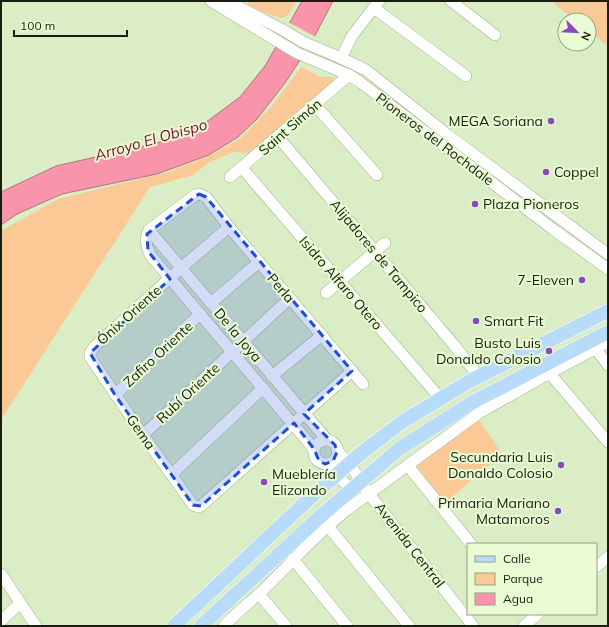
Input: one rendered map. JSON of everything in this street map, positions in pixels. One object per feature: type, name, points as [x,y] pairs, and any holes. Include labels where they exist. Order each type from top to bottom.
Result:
[{"type":"main road","points":[[174,626],[349,463],[402,422],[440,398],[608,311]]},
{"type":"main road","points":[[201,626],[356,485],[399,449],[459,410],[497,396],[592,345],[608,332]]},
{"type":"street","points":[[210,1],[253,20]]},
{"type":"street","points":[[228,1],[241,4],[253,20]]},
{"type":"street","points":[[451,1],[495,35]]},
{"type":"street","points":[[336,56],[376,4],[466,76]]},
{"type":"street","name":"Pioneros del Rochdale","points":[[253,20],[366,70],[448,135],[608,254]]},
{"type":"street","name":"Pioneros del Rochdale","points":[[253,20],[297,53],[349,75],[369,89],[608,269]]},
{"type":"street","name":"Saint Simón","points":[[230,177],[349,75]]},
{"type":"street","points":[[315,105],[378,175]]},
{"type":"street","points":[[441,144],[448,135]]},
{"type":"street","name":"Alijadores de Tampico","points":[[278,137],[376,251],[479,377]]},
{"type":"street","name":"Isidro Alfaro Otero","points":[[242,168],[440,398]]},
{"type":"street","name":"Perla","points":[[150,230],[195,195],[199,194],[206,197],[229,227],[352,372],[364,384]]},
{"type":"street","name":"Ónix Oriente","points":[[90,353],[92,349],[181,268],[229,227]]},
{"type":"street","name":"De la Joya","points":[[349,463],[337,451],[334,444],[327,440],[304,414],[150,230],[146,238],[148,251],[170,279],[294,423],[314,449],[315,456],[321,463],[335,476],[356,485]]},
{"type":"street","points":[[326,293],[385,243]]},
{"type":"street","points":[[211,303],[259,262]]},
{"type":"street","name":"Rubí Oriente","points":[[143,435],[290,298]]},
{"type":"street","name":"Zafiro Oriente","points":[[115,395],[200,314]]},
{"type":"street","points":[[272,376],[322,335]]},
{"type":"street","points":[[608,342],[592,345],[608,365]]},
{"type":"street","name":"Gema","points":[[90,353],[90,357],[143,435],[193,505],[198,507],[202,506],[294,423]]},
{"type":"street","points":[[547,369],[608,442]]},
{"type":"street","points":[[294,423],[352,372]]},
{"type":"street","points":[[172,474],[263,388]]},
{"type":"street","points":[[224,626],[235,614],[259,594],[327,525],[479,413],[497,396]]},
{"type":"street","points":[[314,449],[319,442],[327,440]]},
{"type":"street","points":[[321,463],[328,463],[334,460],[337,455],[337,451]]},
{"type":"street","name":"Avenida Central","points":[[349,463],[356,485],[369,494],[473,626]]},
{"type":"street","points":[[408,466],[469,543]]},
{"type":"street","points":[[327,525],[409,626]]},
{"type":"street","points":[[597,566],[608,557]]},
{"type":"street","points":[[293,559],[347,626]]},
{"type":"street","points":[[1,574],[36,626]]},
{"type":"street","points":[[259,594],[286,626]]},
{"type":"street","points":[[1,621],[20,603]]},
{"type":"highlighted area","points":[[199,194],[206,197],[352,371],[304,414],[335,445],[337,452],[333,461],[325,464],[319,461],[314,449],[294,423],[201,506],[193,505],[115,395],[90,353],[170,279],[148,251],[147,234]]},
{"type":"green space","points":[[249,1],[296,1],[288,14],[283,18],[280,18],[247,6]]},
{"type":"green space","points":[[551,1],[608,1],[608,46],[597,37],[597,12],[565,12]]},
{"type":"green space","points":[[301,67],[321,77],[335,77],[328,86],[251,153],[234,152],[210,162],[193,175],[150,187],[1,420],[1,231],[58,199],[169,172],[214,154],[242,137],[272,106]]},
{"type":"green space","points":[[479,420],[502,454],[445,503],[416,465]]},
{"type":"water","points":[[302,1],[333,1],[310,45],[285,83],[257,119],[238,137],[209,155],[157,174],[62,194],[17,214],[1,225],[1,192],[56,166],[157,143],[201,126],[240,97],[265,66]]},
{"type":"pier","points":[[288,22],[316,37],[302,61],[275,45]]},
{"type":"place","name":"MEGA Soriana","points":[[551,121]]},
{"type":"place","name":"Coppel","points":[[546,172]]},
{"type":"place","name":"Plaza Pioneros","points":[[475,204]]},
{"type":"place","name":"7-Eleven","points":[[582,280]]},
{"type":"place","name":"Smart Fit","points":[[476,321]]},
{"type":"place","name":"Busto Luis Donaldo Colosio","points":[[549,351]]},
{"type":"place","name":"Secundaria Luis Donaldo Colosio","points":[[561,465]]},
{"type":"place","name":"Mueblería Elizondo","points":[[264,482]]},
{"type":"place","name":"Primaria Mariano Matamoros","points":[[558,511]]},
{"type":"water label","name":"Arroyo El Obispo","points":[[151,140]]}]
